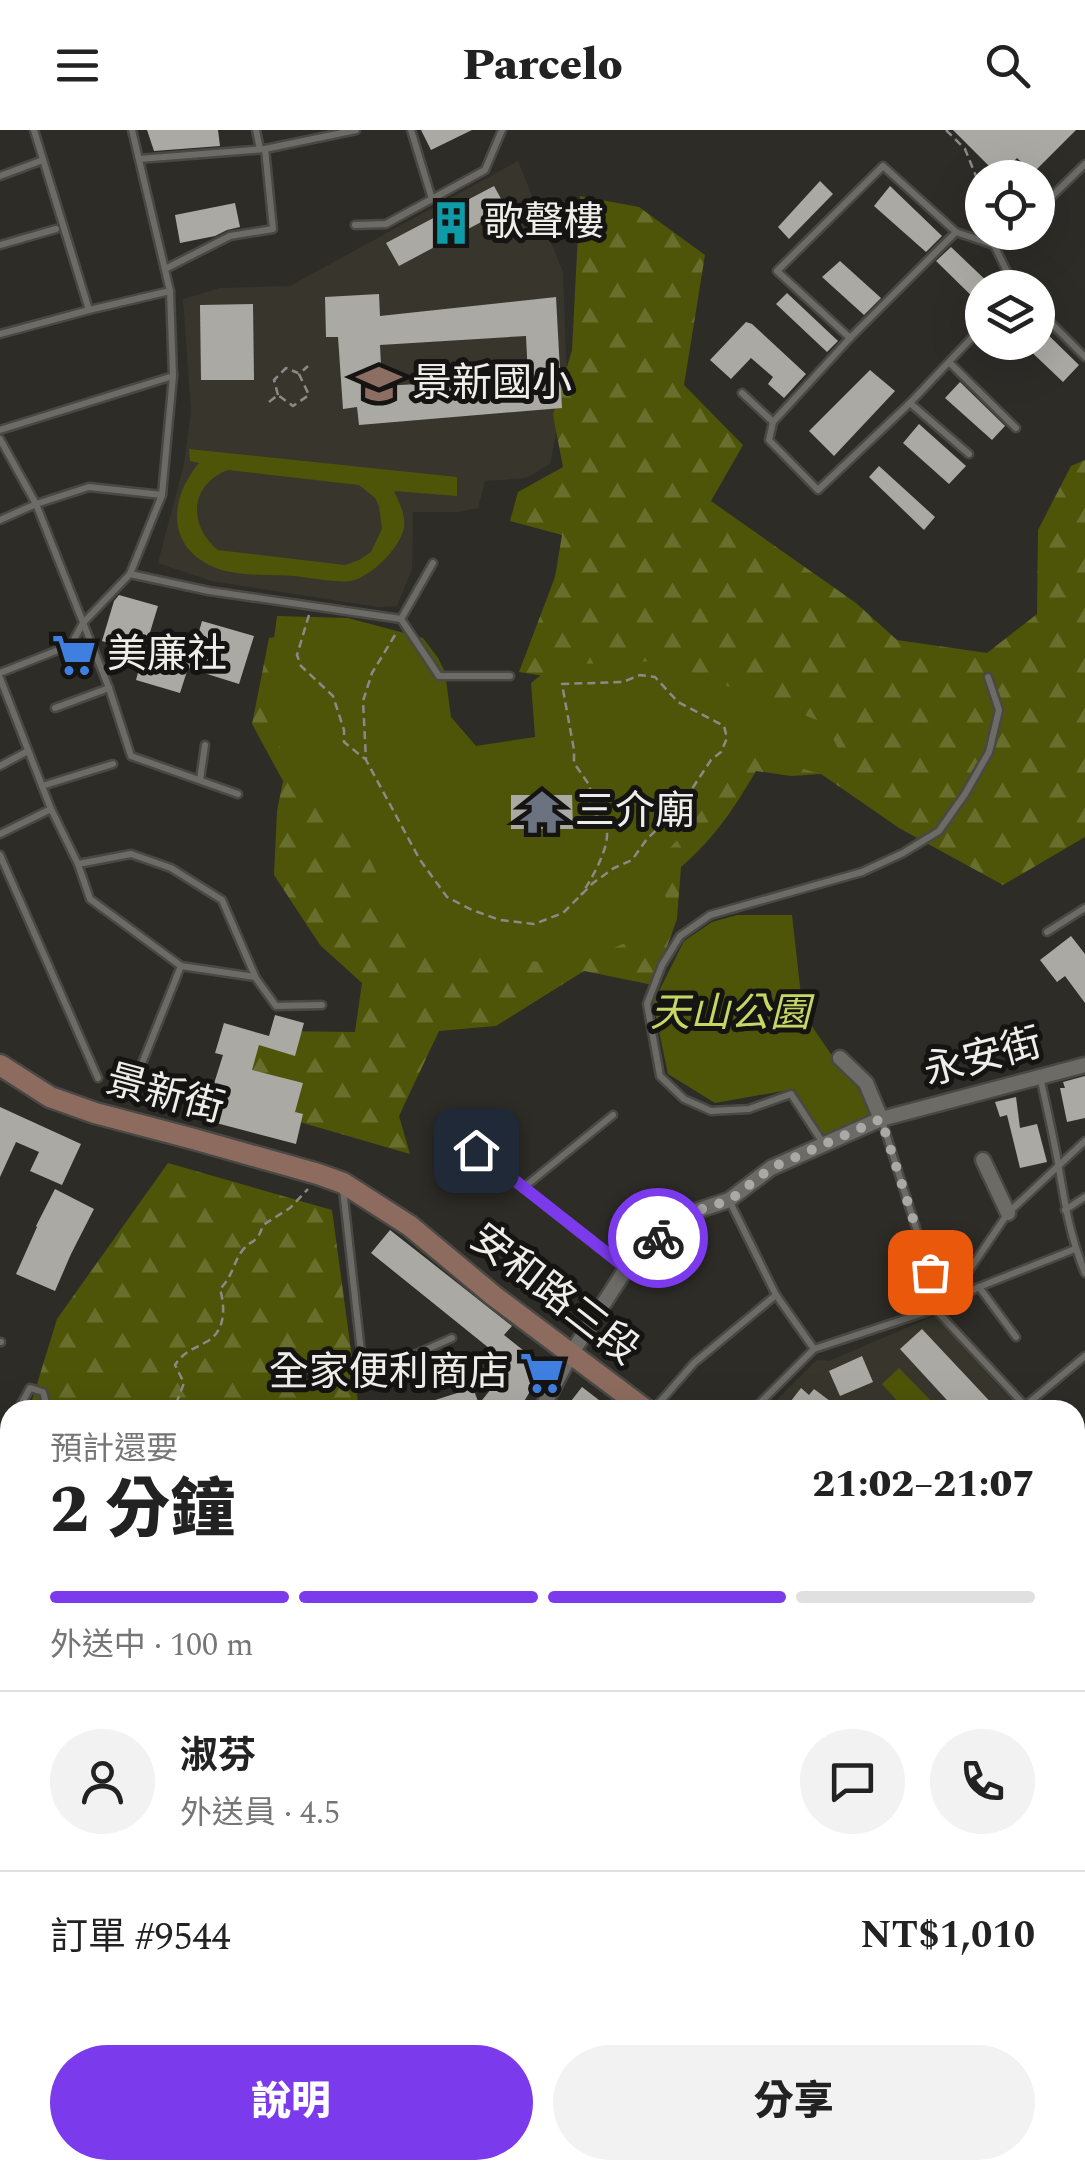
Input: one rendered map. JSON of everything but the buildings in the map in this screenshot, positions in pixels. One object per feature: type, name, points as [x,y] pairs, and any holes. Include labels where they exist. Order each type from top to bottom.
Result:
[{"type":"main road","name":"景新街","points":[[0,1066],[50,1096],[95,1113],[318,1174]]},
{"type":"main road","name":"安和路三段","points":[[318,1174],[343,1183],[410,1226],[494,1296],[635,1400]]},
{"type":"street","points":[[840,1058],[866,1083],[881,1119]]},
{"type":"street","name":"永安街","points":[[546,1400],[626,1268],[681,1216],[730,1200],[771,1168],[881,1119],[1085,1065]]},
{"type":"street","points":[[984,1160],[1008,1213]]},
{"type":"lane","points":[[34,130],[88,310]]},
{"type":"lane","points":[[132,130],[170,292],[173,376],[162,495],[130,574],[84,623],[71,645],[0,675],[90,899],[182,966],[255,977]]},
{"type":"lane","points":[[165,269],[230,236],[273,229],[256,130]]},
{"type":"lane","points":[[140,159],[262,149],[356,130]]},
{"type":"lane","points":[[411,130],[432,200]]},
{"type":"lane","points":[[355,225],[386,224],[485,170],[502,130]]},
{"type":"lane","points":[[0,176],[43,160]]},
{"type":"lane","points":[[1055,193],[1085,164]]},
{"type":"lane","points":[[850,338],[777,271],[883,166],[956,232],[965,235]]},
{"type":"lane","points":[[0,245],[56,229]]},
{"type":"lane","points":[[956,232],[773,422],[769,440],[818,490],[965,346]]},
{"type":"lane","points":[[0,334],[170,292]]},
{"type":"lane","points":[[1055,327],[1085,357]]},
{"type":"lane","points":[[950,363],[1016,428]]},
{"type":"lane","points":[[0,430],[173,376]]},
{"type":"lane","points":[[742,393],[773,422]]},
{"type":"lane","points":[[910,403],[969,454]]},
{"type":"lane","points":[[0,439],[36,504],[109,688],[130,756],[238,794]]},
{"type":"lane","points":[[0,520],[89,487],[162,495]]},
{"type":"lane","points":[[401,620],[432,562]]},
{"type":"lane","points":[[130,574],[209,592],[401,620],[439,676],[510,676]]},
{"type":"lane","points":[[824,1144],[791,1094],[749,1110],[711,1110],[684,1099],[660,1076],[647,1004],[662,965],[680,936],[710,916],[862,872],[939,831],[989,752],[999,710],[988,678]]},
{"type":"lane","points":[[55,708],[109,688]]},
{"type":"lane","points":[[200,780],[205,745]]},
{"type":"lane","points":[[0,766],[28,750]]},
{"type":"lane","points":[[42,786],[113,764]]},
{"type":"lane","points":[[0,834],[51,809]]},
{"type":"lane","points":[[0,854],[98,1078]]},
{"type":"lane","points":[[78,864],[131,854],[171,868],[222,900],[255,977],[276,1006],[322,1004]]},
{"type":"lane","points":[[1047,932],[1085,908]]},
{"type":"lane","points":[[133,1086],[182,966]]},
{"type":"lane","points":[[1039,1075],[1065,1210],[1085,1272]]},
{"type":"lane","points":[[524,1188],[613,1115]]},
{"type":"lane","points":[[881,1119],[930,1272],[946,1304]]},
{"type":"lane","points":[[946,1304],[1008,1213],[1085,1141]]},
{"type":"lane","points":[[476,1150],[626,1268]]},
{"type":"lane","points":[[343,1183],[362,1362],[376,1372],[452,1338]]},
{"type":"lane","points":[[1065,1210],[1085,1197]]},
{"type":"lane","points":[[730,1200],[776,1295],[814,1348]]},
{"type":"lane","points":[[763,1400],[814,1348],[935,1309],[1075,1249]]},
{"type":"lane","points":[[979,1288],[1016,1337]]},
{"type":"lane","points":[[659,1400],[694,1363],[776,1295]]},
{"type":"lane","points":[[935,1309],[1020,1400]]},
{"type":"lane","points":[[1036,1400],[1085,1356]]},
{"type":"lane","points":[[23,1400],[30,1388],[43,1392],[45,1400]]},
{"type":"path","points":[[946,130],[969,160]]},
{"type":"path","points":[[299,374],[308,366]]},
{"type":"path","points":[[286,368],[299,374],[308,395],[293,406],[278,395],[274,380],[286,368]]},
{"type":"path","points":[[269,402],[278,395]]},
{"type":"path","points":[[310,606],[297,655],[301,666],[333,696],[344,742],[366,760],[420,860],[448,897],[500,920],[534,924],[562,913],[614,868],[632,860],[680,807],[711,760],[721,752],[727,738],[724,726],[678,702],[655,677],[640,675],[623,682],[562,684],[574,763],[590,786],[590,810],[604,822],[608,832],[592,877],[581,895]]},
{"type":"path","points":[[366,760],[362,701],[372,673],[401,620]]},
{"type":"path","points":[[178,1400],[184,1383],[175,1365],[182,1354],[213,1338],[226,1309],[220,1289],[230,1278],[243,1250],[259,1239],[264,1225],[306,1193],[318,1174]]},
{"type":"shaded area","name":"景新國小","points":[[518,161],[563,272],[566,358],[574,409],[559,419],[550,464],[526,478],[485,481],[478,508],[413,512],[412,569],[397,606],[378,607],[211,581],[158,563],[184,464],[191,411],[183,299],[220,288],[290,286]]},
{"type":"shaded area","points":[[934,1316],[1011,1400],[777,1400],[817,1360],[829,1361]]},
{"type":"green space","points":[[580,196],[639,207],[705,255],[684,385],[743,445],[711,501],[856,603],[897,640],[987,653],[1037,614],[1038,530],[1071,466],[1085,460],[1085,837],[1003,885],[899,828],[821,774],[791,776],[756,771],[723,822],[681,867],[677,919],[653,985],[584,971],[496,1026],[439,1031],[399,1116],[410,1154],[227,1101],[240,1058],[275,1031],[355,1032],[362,983],[320,945],[274,875],[277,811],[283,781],[252,724],[269,638],[330,627],[487,808],[594,684],[519,672],[555,577],[562,535],[510,521],[518,492],[563,467],[553,415],[572,350]]},
{"type":"green space","points":[[189,449],[457,477],[457,496],[394,491],[404,518],[401,536],[384,561],[351,581],[236,573],[202,561],[181,538],[181,493],[199,463],[190,461]],"holes":[[[228,470],[359,485],[375,498],[382,529],[371,552],[345,565],[218,550],[201,529],[198,518],[197,507],[206,485]]]},
{"type":"green space","points":[[277,616],[348,618],[423,638],[445,672],[451,717],[476,746],[535,737],[531,683],[551,667],[661,661],[825,723],[851,774],[821,774],[744,752],[688,829],[660,858],[666,901],[664,926],[572,966],[410,942],[363,845],[316,806],[297,783],[264,714]]},
{"type":"green space","name":"天山公園","points":[[737,915],[792,915],[803,1013],[835,1060],[858,1077],[872,1118],[825,1137],[794,1089],[715,1103],[668,1074],[653,1003],[684,941],[712,922]]},
{"type":"green space","points":[[168,1163],[332,1210],[358,1400],[32,1400],[57,1319]]},
{"type":"green space","points":[[899,1368],[930,1400],[896,1400],[882,1384]]},
{"type":"way so far","points":[[658,1238],[681,1216],[730,1200],[771,1168],[881,1119],[930,1272]]},
{"type":"place","name":"歌聲樓","points":[[451,223]]},
{"type":"place","name":"景新國小","points":[[379,384]]},
{"type":"place","name":"美廉社","points":[[74,655]]},
{"type":"place","name":"三介廟","points":[[542,812]]},
{"type":"place","name":"全家便利商店","points":[[542,1373]]},
{"type":"route","points":[[476,1150],[626,1268],[658,1238]]}]
